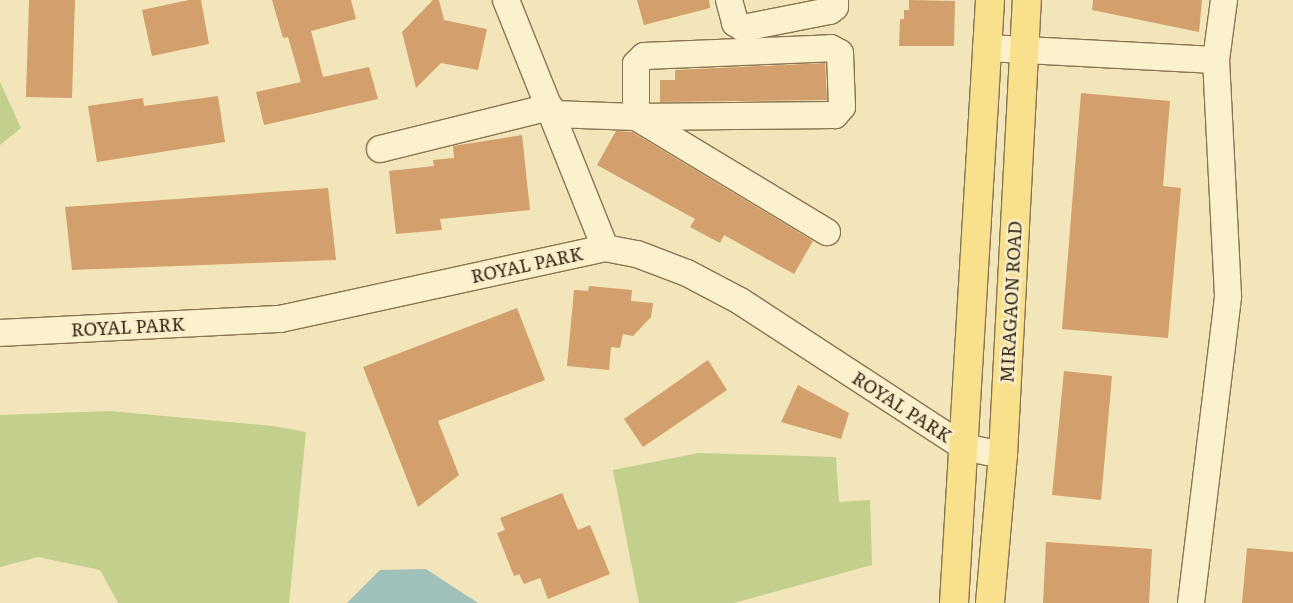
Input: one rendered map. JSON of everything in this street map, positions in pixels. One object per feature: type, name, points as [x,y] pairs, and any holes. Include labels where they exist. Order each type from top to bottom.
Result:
[{"type":"main road","points":[[954,603],[990,0]]},
{"type":"main road","name":"MIRAGAON ROAD","points":[[990,603],[1003,455],[1027,0]]},
{"type":"street","points":[[506,0],[605,248]]},
{"type":"street","points":[[729,0],[735,23],[743,28],[830,11],[835,7],[835,0]]},
{"type":"street","points":[[1192,603],[1228,296],[1216,60],[1224,0]]},
{"type":"street","points":[[380,149],[551,110],[636,117],[835,116],[842,107],[840,53],[831,48],[644,56],[636,64],[636,117]]},
{"type":"street","points":[[986,48],[1216,60]]},
{"type":"street","points":[[636,117],[827,232]]},
{"type":"street","name":"ROYAL PARK","points":[[0,333],[280,319],[605,248],[637,254],[687,273],[740,301],[964,447],[1003,455]]},
{"type":"green space","points":[[0,82],[21,128],[0,145]]},
{"type":"green space","points":[[110,411],[273,426],[306,432],[289,603],[118,603],[100,570],[38,557],[0,567],[0,415]]},
{"type":"green space","points":[[698,453],[836,457],[839,502],[870,500],[872,565],[734,603],[639,603],[613,470]]},
{"type":"water","points":[[426,569],[478,603],[347,603],[380,570]]},
{"type":"building","points":[[29,0],[75,0],[72,98],[26,97]]},
{"type":"building","points":[[189,0],[201,0],[209,44],[152,56],[142,10]]},
{"type":"building","points":[[272,0],[351,0],[356,19],[311,31],[323,77],[369,67],[378,99],[264,125],[256,92],[301,82],[288,37],[283,38]]},
{"type":"building","points":[[433,0],[439,0],[444,20],[487,29],[478,70],[441,63],[416,88],[402,32]]},
{"type":"building","points":[[637,0],[709,0],[710,8],[644,25]]},
{"type":"building","points":[[909,0],[955,1],[954,46],[899,46],[900,19],[904,19],[904,10],[909,10]]},
{"type":"building","points":[[1093,0],[1202,0],[1199,32],[1092,10]]},
{"type":"building","points":[[825,63],[827,100],[660,102],[660,80],[675,80],[675,70]]},
{"type":"building","points":[[1081,93],[1170,101],[1163,186],[1181,188],[1168,338],[1062,329]]},
{"type":"building","points":[[218,96],[225,142],[97,162],[88,106],[143,98],[144,106]]},
{"type":"building","points":[[616,131],[632,132],[813,241],[794,274],[724,235],[720,243],[690,227],[695,219],[597,165]]},
{"type":"building","points":[[522,135],[530,210],[440,219],[442,230],[396,234],[389,171],[434,166],[433,160],[454,158],[453,146]]},
{"type":"building","points":[[328,188],[336,260],[72,270],[65,207]]},
{"type":"building","points":[[589,286],[632,290],[631,301],[653,303],[651,317],[633,336],[623,334],[620,348],[611,347],[609,370],[567,366],[574,290],[588,291]]},
{"type":"building","points":[[517,308],[545,380],[438,421],[459,475],[418,507],[363,367]]},
{"type":"building","points":[[708,360],[727,390],[643,447],[624,419]]},
{"type":"building","points":[[1064,371],[1112,376],[1101,500],[1052,495]]},
{"type":"building","points":[[798,385],[849,413],[841,439],[781,422]]},
{"type":"building","points":[[562,493],[578,530],[590,525],[610,574],[548,599],[540,578],[524,584],[519,574],[514,576],[497,533],[505,530],[500,518]]},
{"type":"building","points":[[1046,542],[1152,549],[1149,603],[1043,603]]},
{"type":"building","points":[[1247,548],[1293,552],[1293,603],[1242,603]]}]
